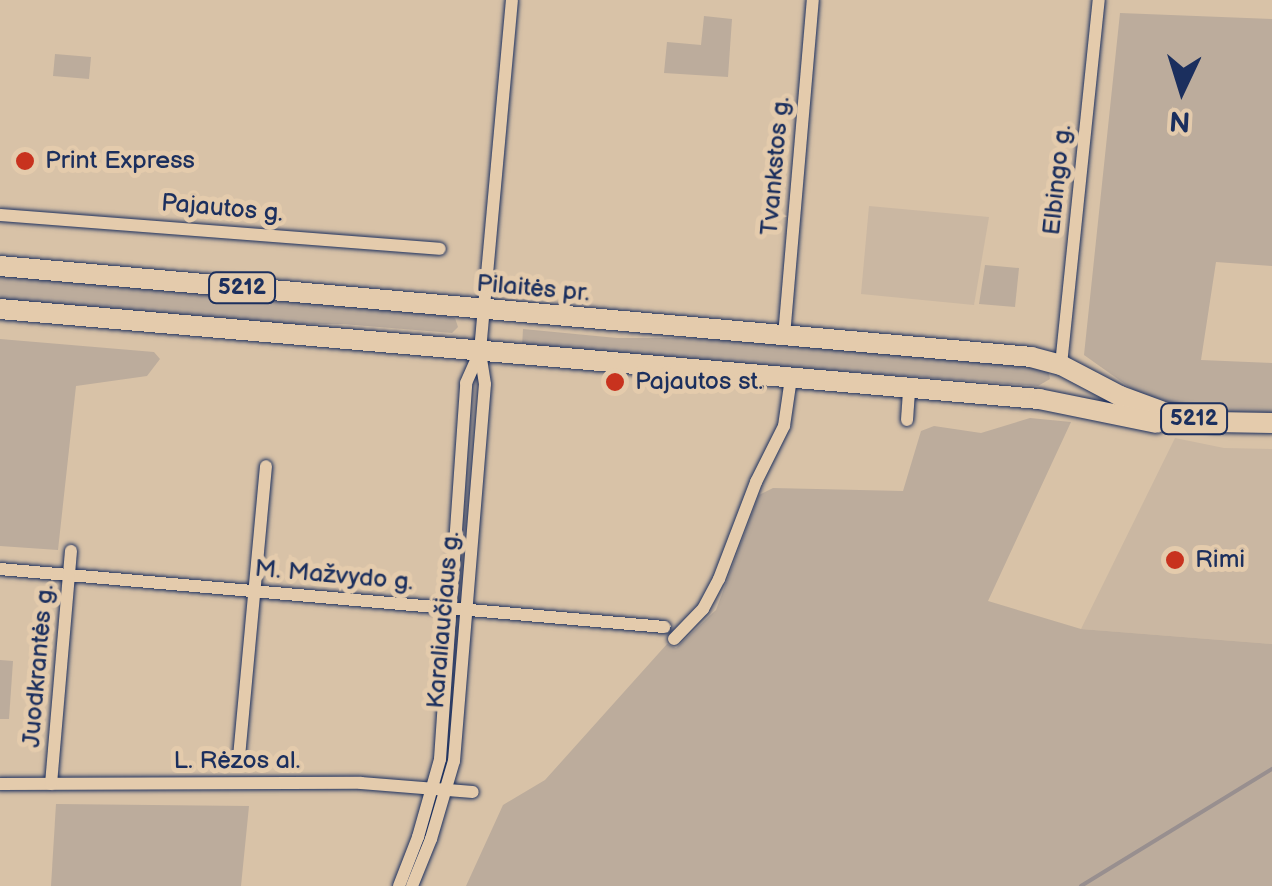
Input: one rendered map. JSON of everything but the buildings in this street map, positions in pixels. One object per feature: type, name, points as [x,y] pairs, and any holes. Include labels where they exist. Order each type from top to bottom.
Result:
[{"type":"main road","name":"Pilaitės pr.","points":[[0,266],[1031,358],[1062,365],[1120,396],[1164,412],[1214,422],[1272,423]]},
{"type":"main road","name":"5212","points":[[0,310],[1018,398],[1102,409],[1213,434],[1272,436]]},
{"type":"main road","points":[[1018,398],[1055,388],[1062,365]]},
{"type":"street","name":"Karaliaučiaus g.","points":[[412,886],[441,787],[485,384],[480,351],[512,0]]},
{"type":"street","name":"Tvankstos g.","points":[[784,336],[813,0]]},
{"type":"street","name":"Elbingo g.","points":[[1062,365],[1099,0]]},
{"type":"street","name":"Pajautos g.","points":[[0,215],[440,249]]},
{"type":"street","points":[[674,639],[703,609],[719,579],[784,426],[790,378]]},
{"type":"street","points":[[906,420],[909,388]]},
{"type":"street","points":[[239,758],[266,466]]},
{"type":"street","name":"Juodkrantės g.","points":[[51,784],[71,550]]},
{"type":"street","name":"M. Mažvydo g.","points":[[0,569],[664,627]]},
{"type":"street","name":"L. Rėzos al.","points":[[0,784],[441,787],[473,792]]},
{"type":"street","name":"Karaliaučiaus g.","points":[[399,886],[441,787]]},
{"type":"shaded area","points":[[1120,13],[1272,19],[1272,266],[1216,262],[1201,360],[1272,363],[1272,420],[1249,421],[1139,394],[1084,355]]},
{"type":"shaded area","points":[[704,16],[732,19],[728,77],[664,73],[667,42],[701,45]]},
{"type":"shaded area","points":[[55,54],[91,57],[89,79],[53,76]]},
{"type":"shaded area","points":[[869,206],[989,217],[974,305],[861,294]]},
{"type":"shaded area","points":[[985,265],[1019,268],[1015,307],[979,304]]},
{"type":"shaded area","points":[[0,275],[442,315],[455,318],[458,327],[452,333],[343,324],[275,324],[0,300]]},
{"type":"shaded area","points":[[523,329],[617,338],[697,338],[1027,364],[1048,370],[1050,379],[1038,386],[522,347]]},
{"type":"shaded area","points":[[0,339],[154,352],[160,359],[147,376],[76,386],[58,550],[0,546]]},
{"type":"shaded area","points":[[1030,418],[1071,422],[988,601],[1081,629],[1272,644],[1272,886],[466,886],[503,805],[545,780],[667,644],[676,648],[716,610],[759,495],[773,488],[903,491],[921,431],[934,426],[981,433]]},
{"type":"shaded area","points":[[1175,438],[1224,448],[1272,449],[1272,644],[1081,629]]},
{"type":"shaded area","points":[[0,660],[13,661],[9,719],[0,719]]},
{"type":"shaded area","points":[[56,804],[249,806],[241,886],[51,886]]},
{"type":"waterway","points":[[1081,886],[1272,769]]},
{"type":"place","name":"Print Express","points":[[25,161]]},
{"type":"place","name":"Pajautos st.","points":[[615,382]]},
{"type":"place","name":"Rimi","points":[[1175,560]]}]
